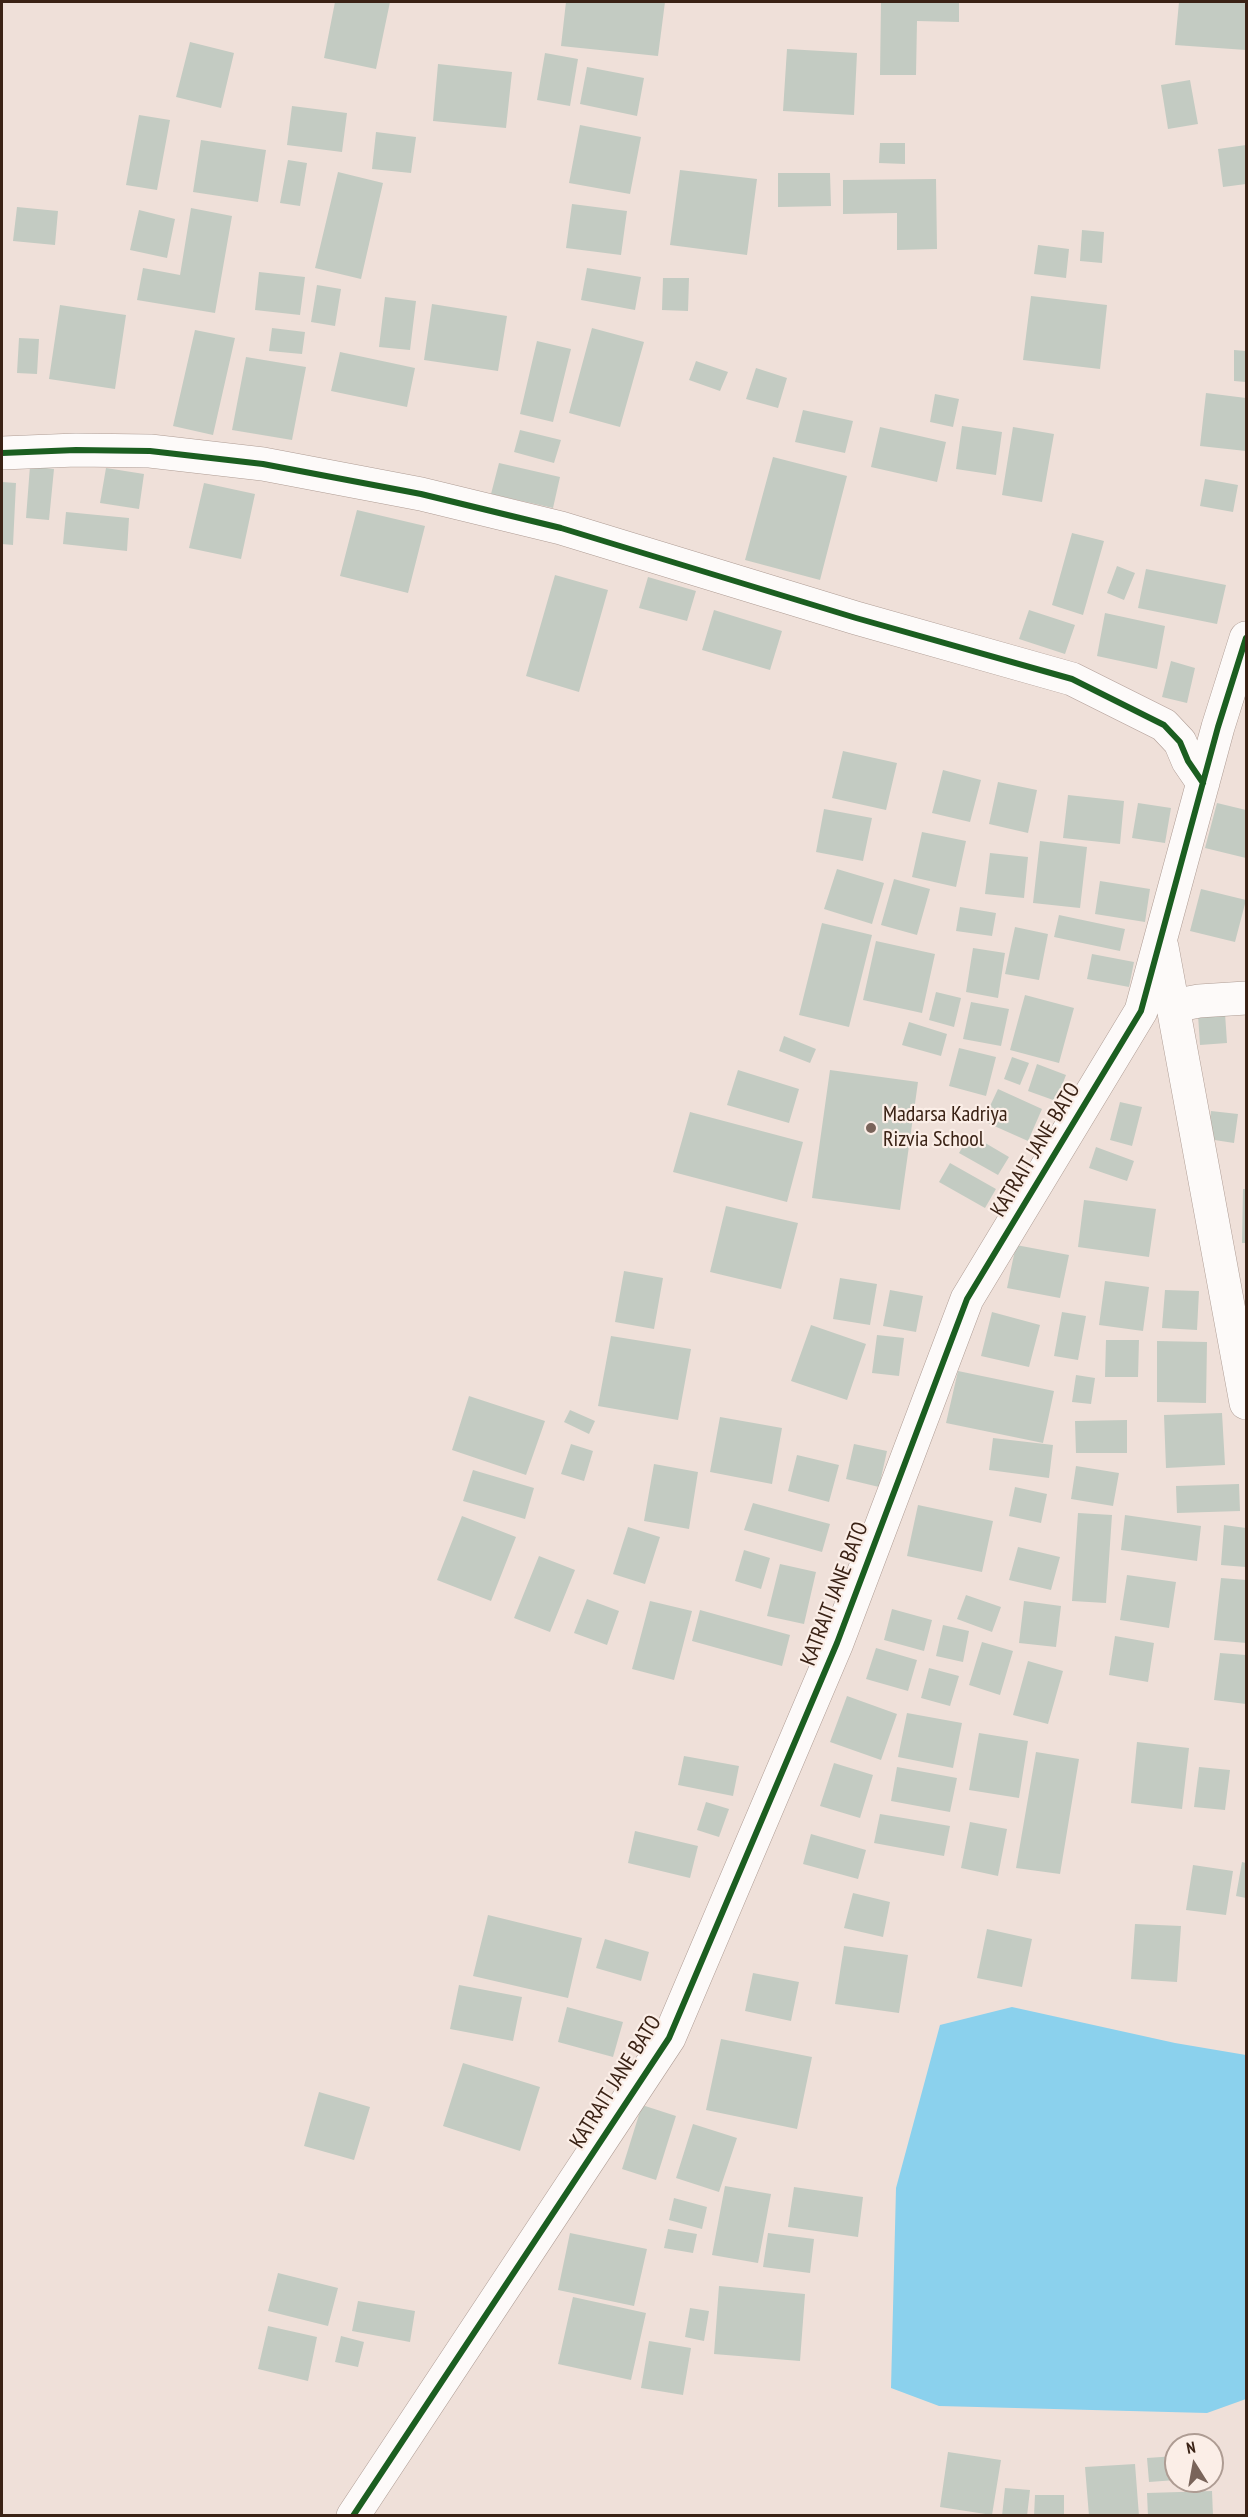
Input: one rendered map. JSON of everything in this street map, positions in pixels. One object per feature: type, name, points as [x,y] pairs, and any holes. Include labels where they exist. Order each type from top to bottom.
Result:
[{"type":"street","points":[[2,453],[76,450],[150,451],[263,464],[421,494],[561,528],[856,618],[1072,679],[1164,725],[1180,742],[1188,761],[1203,783]]},
{"type":"street","name":"KATRAIT JANE BATO","points":[[353,2516],[669,2038],[837,1643],[967,1299],[1141,1011],[1203,783],[1246,638]]},
{"type":"street","points":[[1161,940],[1246,1403]]},
{"type":"street","points":[[1173,1006],[1199,1001],[1246,998]]},
{"type":"water","points":[[1012,2007],[1175,2043],[1246,2055],[1246,2399],[1207,2413],[939,2406],[891,2388],[896,2188],[940,2025]]},
{"type":"building","points":[[335,2],[390,2],[376,69],[324,58]]},
{"type":"building","points":[[566,2],[665,2],[658,56],[561,46]]},
{"type":"building","points":[[881,2],[959,2],[959,22],[917,21],[916,75],[880,75]]},
{"type":"building","points":[[1179,2],[1246,2],[1246,50],[1175,45]]},
{"type":"building","points":[[190,42],[234,53],[221,108],[176,97]]},
{"type":"building","points":[[787,49],[857,53],[854,115],[783,111]]},
{"type":"building","points":[[545,53],[578,59],[570,106],[537,100]]},
{"type":"building","points":[[438,64],[512,72],[506,128],[433,121]]},
{"type":"building","points":[[587,67],[644,78],[637,116],[580,104]]},
{"type":"building","points":[[1190,80],[1198,124],[1168,129],[1161,85]]},
{"type":"building","points":[[292,106],[347,113],[342,152],[287,145]]},
{"type":"building","points":[[139,115],[170,120],[157,190],[126,185]]},
{"type":"building","points":[[580,125],[641,137],[630,194],[569,183]]},
{"type":"building","points":[[376,132],[416,137],[411,173],[372,169]]},
{"type":"building","points":[[201,140],[266,150],[258,202],[193,192]]},
{"type":"building","points":[[880,143],[905,143],[905,164],[879,163]]},
{"type":"building","points":[[1246,145],[1246,184],[1223,187],[1218,149]]},
{"type":"building","points":[[288,160],[307,163],[300,206],[280,203]]},
{"type":"building","points":[[680,170],[757,179],[747,255],[670,245]]},
{"type":"building","points":[[338,172],[383,183],[361,279],[315,268]]},
{"type":"building","points":[[778,173],[830,173],[831,206],[778,207]]},
{"type":"building","points":[[936,179],[937,249],[897,250],[897,213],[843,214],[843,180]]},
{"type":"building","points":[[572,204],[627,211],[621,255],[566,248]]},
{"type":"building","points":[[17,207],[58,211],[55,245],[13,241]]},
{"type":"building","points":[[191,208],[232,216],[215,313],[137,300],[143,268],[180,275]]},
{"type":"building","points":[[139,210],[175,219],[167,258],[130,250]]},
{"type":"building","points":[[1082,230],[1104,232],[1102,263],[1080,261]]},
{"type":"building","points":[[1038,245],[1069,249],[1066,278],[1034,274]]},
{"type":"building","points":[[587,268],[641,277],[635,310],[581,300]]},
{"type":"building","points":[[259,272],[305,277],[300,315],[255,310]]},
{"type":"building","points":[[663,278],[689,278],[688,311],[662,310]]},
{"type":"building","points":[[317,285],[341,289],[335,326],[311,322]]},
{"type":"building","points":[[1031,296],[1107,305],[1100,369],[1023,360]]},
{"type":"building","points":[[385,297],[416,301],[410,350],[379,347]]},
{"type":"building","points":[[432,304],[507,316],[498,371],[424,360]]},
{"type":"building","points":[[60,305],[126,315],[115,389],[49,379]]},
{"type":"building","points":[[272,328],[305,332],[302,354],[269,351]]},
{"type":"building","points":[[592,328],[644,342],[620,427],[569,413]]},
{"type":"building","points":[[195,330],[235,338],[213,435],[173,426]]},
{"type":"building","points":[[19,338],[39,339],[37,374],[17,373]]},
{"type":"building","points":[[537,341],[571,349],[553,422],[520,414]]},
{"type":"building","points":[[1234,350],[1246,351],[1246,382],[1234,381]]},
{"type":"building","points":[[340,352],[415,368],[407,407],[331,391]]},
{"type":"building","points":[[246,357],[306,367],[292,440],[232,430]]},
{"type":"building","points":[[696,361],[728,372],[720,391],[689,380]]},
{"type":"building","points":[[756,368],[787,378],[778,408],[746,399]]},
{"type":"building","points":[[1206,393],[1246,398],[1246,451],[1200,446]]},
{"type":"building","points":[[935,394],[959,399],[953,427],[930,422]]},
{"type":"building","points":[[803,410],[853,421],[845,453],[795,442]]},
{"type":"building","points":[[962,426],[1002,432],[996,475],[956,469]]},
{"type":"building","points":[[880,427],[946,442],[937,482],[871,467]]},
{"type":"building","points":[[1013,427],[1054,434],[1042,502],[1002,495]]},
{"type":"building","points":[[520,430],[561,440],[554,463],[514,452]]},
{"type":"building","points":[[773,457],[847,476],[820,580],[745,560]]},
{"type":"building","points":[[499,463],[560,477],[553,508],[491,494]]},
{"type":"building","points":[[30,466],[54,469],[49,520],[26,518]]},
{"type":"building","points":[[106,468],[144,474],[139,509],[100,503]]},
{"type":"building","points":[[1205,479],[1238,485],[1233,512],[1200,506]]},
{"type":"building","points":[[2,482],[16,483],[13,545],[2,544]]},
{"type":"building","points":[[204,483],[255,494],[241,559],[189,548]]},
{"type":"building","points":[[357,510],[425,526],[408,593],[340,576]]},
{"type":"building","points":[[66,512],[129,518],[127,551],[63,544]]},
{"type":"building","points":[[1072,533],[1104,541],[1083,615],[1052,605]]},
{"type":"building","points":[[1117,566],[1135,573],[1124,600],[1107,593]]},
{"type":"building","points":[[1146,569],[1226,585],[1217,624],[1138,608]]},
{"type":"building","points":[[555,575],[608,590],[579,692],[526,676]]},
{"type":"building","points":[[648,577],[696,591],[687,621],[639,608]]},
{"type":"building","points":[[714,610],[782,631],[770,670],[702,650]]},
{"type":"building","points":[[1029,610],[1075,625],[1065,654],[1019,639]]},
{"type":"building","points":[[1105,613],[1165,626],[1157,669],[1097,656]]},
{"type":"building","points":[[1171,661],[1195,668],[1187,703],[1162,697]]},
{"type":"building","points":[[843,751],[897,763],[886,810],[832,798]]},
{"type":"building","points":[[943,770],[981,780],[970,822],[932,813]]},
{"type":"building","points":[[998,782],[1037,790],[1028,833],[989,824]]},
{"type":"building","points":[[1068,795],[1124,801],[1120,844],[1063,838]]},
{"type":"building","points":[[1138,803],[1171,808],[1165,843],[1132,838]]},
{"type":"building","points":[[1217,803],[1246,810],[1246,858],[1205,848]]},
{"type":"building","points":[[824,809],[872,818],[863,861],[816,852]]},
{"type":"building","points":[[922,832],[966,841],[956,887],[912,877]]},
{"type":"building","points":[[1040,841],[1087,847],[1080,908],[1033,903]]},
{"type":"building","points":[[990,853],[1028,857],[1024,898],[985,894]]},
{"type":"building","points":[[837,869],[884,883],[872,924],[824,909]]},
{"type":"building","points":[[894,879],[930,889],[917,935],[881,925]]},
{"type":"building","points":[[1100,881],[1150,889],[1145,922],[1095,914]]},
{"type":"building","points":[[1201,889],[1246,900],[1235,942],[1190,931]]},
{"type":"building","points":[[960,907],[996,913],[992,936],[956,931]]},
{"type":"building","points":[[1059,915],[1125,929],[1120,951],[1054,937]]},
{"type":"building","points":[[822,923],[872,935],[849,1027],[799,1015]]},
{"type":"building","points":[[1015,927],[1048,934],[1039,980],[1005,974]]},
{"type":"building","points":[[876,941],[935,954],[922,1013],[863,1000]]},
{"type":"building","points":[[973,948],[1005,953],[998,998],[966,992]]},
{"type":"building","points":[[1092,954],[1134,962],[1129,987],[1087,979]]},
{"type":"building","points":[[936,992],[961,998],[954,1027],[929,1020]]},
{"type":"building","points":[[1025,995],[1074,1008],[1059,1063],[1010,1050]]},
{"type":"building","points":[[971,1002],[1009,1009],[1001,1046],[963,1039]]},
{"type":"building","points":[[1225,1013],[1227,1043],[1200,1045],[1198,1015]]},
{"type":"building","points":[[909,1022],[947,1034],[941,1056],[902,1045]]},
{"type":"building","points":[[784,1036],[816,1049],[810,1063],[779,1051]]},
{"type":"building","points":[[959,1048],[996,1057],[986,1096],[949,1086]]},
{"type":"building","points":[[1012,1057],[1029,1063],[1020,1085],[1004,1079]]},
{"type":"building","points":[[1037,1064],[1066,1075],[1056,1101],[1028,1091]]},
{"type":"building","points":[[738,1070],[799,1089],[789,1123],[727,1105]]},
{"type":"building","points":[[830,1070],[918,1082],[900,1210],[812,1198]]},
{"type":"building","points":[[998,1089],[1042,1109],[1028,1141],[983,1121]]},
{"type":"building","points":[[1120,1102],[1142,1107],[1132,1146],[1110,1140]]},
{"type":"building","points":[[1211,1111],[1238,1114],[1234,1143],[1208,1139]]},
{"type":"building","points":[[690,1112],[803,1142],[787,1202],[673,1172]]},
{"type":"building","points":[[970,1134],[1009,1157],[998,1175],[959,1153]]},
{"type":"building","points":[[1096,1147],[1134,1161],[1127,1181],[1089,1168]]},
{"type":"building","points":[[950,1163],[996,1189],[985,1208],[939,1182]]},
{"type":"building","points":[[1243,1189],[1246,1189],[1246,1243],[1242,1243]]},
{"type":"building","points":[[1084,1200],[1156,1209],[1149,1257],[1078,1247]]},
{"type":"building","points":[[726,1206],[798,1223],[781,1289],[710,1272]]},
{"type":"building","points":[[1016,1245],[1069,1255],[1060,1298],[1007,1288]]},
{"type":"building","points":[[624,1271],[663,1278],[654,1329],[615,1322]]},
{"type":"building","points":[[840,1278],[877,1284],[870,1325],[833,1319]]},
{"type":"building","points":[[1105,1281],[1149,1287],[1143,1331],[1099,1325]]},
{"type":"building","points":[[890,1290],[923,1296],[916,1332],[883,1326]]},
{"type":"building","points":[[1165,1290],[1199,1291],[1197,1330],[1162,1328]]},
{"type":"building","points":[[992,1312],[1040,1325],[1029,1367],[981,1356]]},
{"type":"building","points":[[1062,1312],[1086,1316],[1078,1360],[1054,1356]]},
{"type":"building","points":[[811,1325],[866,1344],[847,1400],[791,1381]]},
{"type":"building","points":[[877,1335],[904,1338],[899,1376],[872,1373]]},
{"type":"building","points":[[611,1336],[691,1349],[678,1420],[598,1406]]},
{"type":"building","points":[[1106,1340],[1139,1340],[1138,1377],[1105,1377]]},
{"type":"building","points":[[1157,1341],[1207,1342],[1206,1403],[1157,1402]]},
{"type":"building","points":[[958,1371],[1054,1391],[1043,1443],[946,1423]]},
{"type":"building","points":[[1076,1375],[1095,1378],[1091,1404],[1072,1402]]},
{"type":"building","points":[[469,1396],[545,1421],[526,1475],[452,1450]]},
{"type":"building","points":[[570,1410],[595,1421],[589,1434],[564,1422]]},
{"type":"building","points":[[1222,1413],[1225,1465],[1166,1468],[1164,1415]]},
{"type":"building","points":[[720,1417],[782,1428],[772,1484],[710,1472]]},
{"type":"building","points":[[1127,1420],[1127,1453],[1076,1453],[1075,1421]]},
{"type":"building","points":[[993,1438],[1053,1445],[1049,1478],[989,1470]]},
{"type":"building","points":[[571,1444],[593,1451],[584,1481],[561,1474]]},
{"type":"building","points":[[854,1444],[887,1451],[879,1487],[846,1479]]},
{"type":"building","points":[[797,1455],[839,1465],[829,1502],[788,1491]]},
{"type":"building","points":[[654,1464],[698,1472],[689,1529],[644,1521]]},
{"type":"building","points":[[1076,1466],[1119,1473],[1113,1506],[1071,1499]]},
{"type":"building","points":[[473,1470],[534,1488],[525,1519],[463,1501]]},
{"type":"building","points":[[1239,1484],[1240,1511],[1177,1513],[1176,1486]]},
{"type":"building","points":[[1015,1487],[1047,1494],[1041,1523],[1009,1516]]},
{"type":"building","points":[[753,1503],[830,1524],[822,1552],[744,1530]]},
{"type":"building","points":[[918,1505],[993,1521],[982,1572],[907,1556]]},
{"type":"building","points":[[1078,1513],[1112,1515],[1106,1603],[1072,1601]]},
{"type":"building","points":[[1125,1515],[1201,1526],[1197,1561],[1121,1550]]},
{"type":"building","points":[[462,1516],[516,1537],[491,1601],[437,1580]]},
{"type":"building","points":[[1224,1525],[1246,1528],[1246,1567],[1221,1565]]},
{"type":"building","points":[[628,1527],[660,1537],[645,1584],[613,1574]]},
{"type":"building","points":[[1018,1547],[1060,1557],[1051,1590],[1009,1580]]},
{"type":"building","points":[[744,1550],[770,1558],[761,1589],[735,1581]]},
{"type":"building","points":[[539,1556],[575,1570],[550,1632],[514,1618]]},
{"type":"building","points":[[780,1564],[816,1572],[804,1624],[767,1616]]},
{"type":"building","points":[[1127,1575],[1176,1582],[1169,1628],[1120,1620]]},
{"type":"building","points":[[1221,1578],[1246,1580],[1246,1643],[1214,1640]]},
{"type":"building","points":[[966,1595],[1001,1607],[992,1632],[957,1619]]},
{"type":"building","points":[[587,1599],[619,1611],[607,1645],[574,1633]]},
{"type":"building","points":[[650,1601],[692,1611],[674,1680],[632,1669]]},
{"type":"building","points":[[1024,1601],[1061,1606],[1056,1647],[1019,1643]]},
{"type":"building","points":[[892,1609],[932,1620],[924,1651],[884,1640]]},
{"type":"building","points":[[700,1610],[790,1635],[782,1666],[692,1641]]},
{"type":"building","points":[[943,1625],[969,1631],[963,1662],[936,1656]]},
{"type":"building","points":[[1115,1636],[1154,1643],[1148,1682],[1109,1675]]},
{"type":"building","points":[[982,1642],[1013,1651],[1000,1695],[969,1685]]},
{"type":"building","points":[[876,1648],[917,1660],[908,1691],[866,1679]]},
{"type":"building","points":[[1220,1653],[1246,1655],[1246,1704],[1214,1700]]},
{"type":"building","points":[[1028,1661],[1063,1671],[1048,1724],[1013,1715]]},
{"type":"building","points":[[929,1668],[959,1676],[950,1706],[921,1698]]},
{"type":"building","points":[[847,1696],[897,1714],[881,1760],[830,1742]]},
{"type":"building","points":[[907,1713],[962,1723],[953,1768],[898,1757]]},
{"type":"building","points":[[979,1733],[1028,1741],[1019,1798],[969,1790]]},
{"type":"building","points":[[1137,1742],[1189,1748],[1182,1809],[1131,1803]]},
{"type":"building","points":[[1036,1752],[1079,1759],[1060,1874],[1016,1868]]},
{"type":"building","points":[[684,1756],[739,1766],[733,1796],[678,1785]]},
{"type":"building","points":[[834,1763],[873,1775],[860,1818],[820,1806]]},
{"type":"building","points":[[897,1767],[957,1778],[950,1812],[891,1801]]},
{"type":"building","points":[[1199,1767],[1230,1770],[1225,1810],[1194,1807]]},
{"type":"building","points":[[706,1802],[729,1809],[719,1837],[697,1830]]},
{"type":"building","points":[[880,1814],[950,1826],[944,1856],[874,1843]]},
{"type":"building","points":[[970,1822],[1007,1829],[998,1876],[961,1868]]},
{"type":"building","points":[[635,1831],[698,1846],[690,1878],[628,1863]]},
{"type":"building","points":[[811,1834],[866,1850],[858,1879],[803,1864]]},
{"type":"building","points":[[1242,1862],[1246,1863],[1246,1898],[1236,1896]]},
{"type":"building","points":[[1193,1865],[1233,1871],[1226,1915],[1186,1910]]},
{"type":"building","points":[[853,1893],[890,1902],[883,1937],[844,1928]]},
{"type":"building","points":[[488,1915],[582,1938],[568,1998],[473,1976]]},
{"type":"building","points":[[1135,1924],[1181,1926],[1177,1982],[1131,1979]]},
{"type":"building","points":[[987,1929],[1032,1939],[1022,1987],[977,1978]]},
{"type":"building","points":[[605,1939],[649,1952],[641,1981],[596,1968]]},
{"type":"building","points":[[844,1946],[908,1955],[899,2013],[835,2004]]},
{"type":"building","points":[[753,1973],[799,1982],[791,2021],[745,2011]]},
{"type":"building","points":[[459,1985],[522,1997],[513,2041],[450,2029]]},
{"type":"building","points":[[567,2007],[623,2022],[613,2057],[558,2042]]},
{"type":"building","points":[[721,2039],[812,2057],[797,2129],[706,2110]]},
{"type":"building","points":[[463,2063],[540,2087],[520,2151],[443,2126]]},
{"type":"building","points":[[319,2092],[370,2107],[354,2160],[304,2146]]},
{"type":"building","points":[[642,2105],[676,2116],[656,2180],[622,2169]]},
{"type":"building","points":[[693,2124],[737,2138],[719,2192],[676,2178]]},
{"type":"building","points":[[725,2186],[771,2194],[758,2263],[712,2255]]},
{"type":"building","points":[[794,2187],[863,2197],[858,2237],[788,2227]]},
{"type":"building","points":[[674,2198],[707,2207],[702,2229],[669,2220]]},
{"type":"building","points":[[668,2229],[697,2234],[693,2253],[664,2248]]},
{"type":"building","points":[[570,2233],[647,2249],[634,2306],[558,2290]]},
{"type":"building","points":[[768,2233],[814,2239],[810,2273],[763,2267]]},
{"type":"building","points":[[278,2273],[338,2288],[328,2326],[268,2311]]},
{"type":"building","points":[[719,2286],[805,2294],[800,2361],[714,2354]]},
{"type":"building","points":[[573,2297],[646,2313],[631,2380],[558,2364]]},
{"type":"building","points":[[358,2301],[415,2311],[410,2342],[352,2331]]},
{"type":"building","points":[[690,2308],[709,2311],[704,2341],[685,2337]]},
{"type":"building","points":[[268,2326],[317,2337],[308,2381],[258,2369]]},
{"type":"building","points":[[341,2336],[364,2342],[358,2367],[335,2362]]},
{"type":"building","points":[[649,2341],[691,2348],[683,2395],[641,2388]]},
{"type":"building","points":[[948,2452],[1001,2460],[992,2515],[940,2507]]},
{"type":"building","points":[[1164,2457],[1164,2481],[1149,2482],[1147,2458]]},
{"type":"building","points":[[1135,2464],[1139,2516],[1089,2516],[1085,2467]]},
{"type":"building","points":[[1005,2488],[1030,2490],[1027,2516],[1002,2516]]},
{"type":"building","points":[[1147,2493],[1212,2493],[1213,2516],[1148,2516]]},
{"type":"building","points":[[1035,2495],[1064,2495],[1064,2516],[1034,2516]]},
{"type":"cycle path","points":[[2,453],[76,450],[150,451],[263,464],[421,494],[561,528],[856,618],[1072,679],[1164,725],[1180,742],[1188,761],[1203,783]]},
{"type":"cycle path","points":[[353,2516],[669,2038],[837,1643],[967,1299],[1141,1011],[1218,727],[1246,638]]},
{"type":"place","name":"Madarsa Kadriya Rizvia School","points":[[871,1128]]}]
